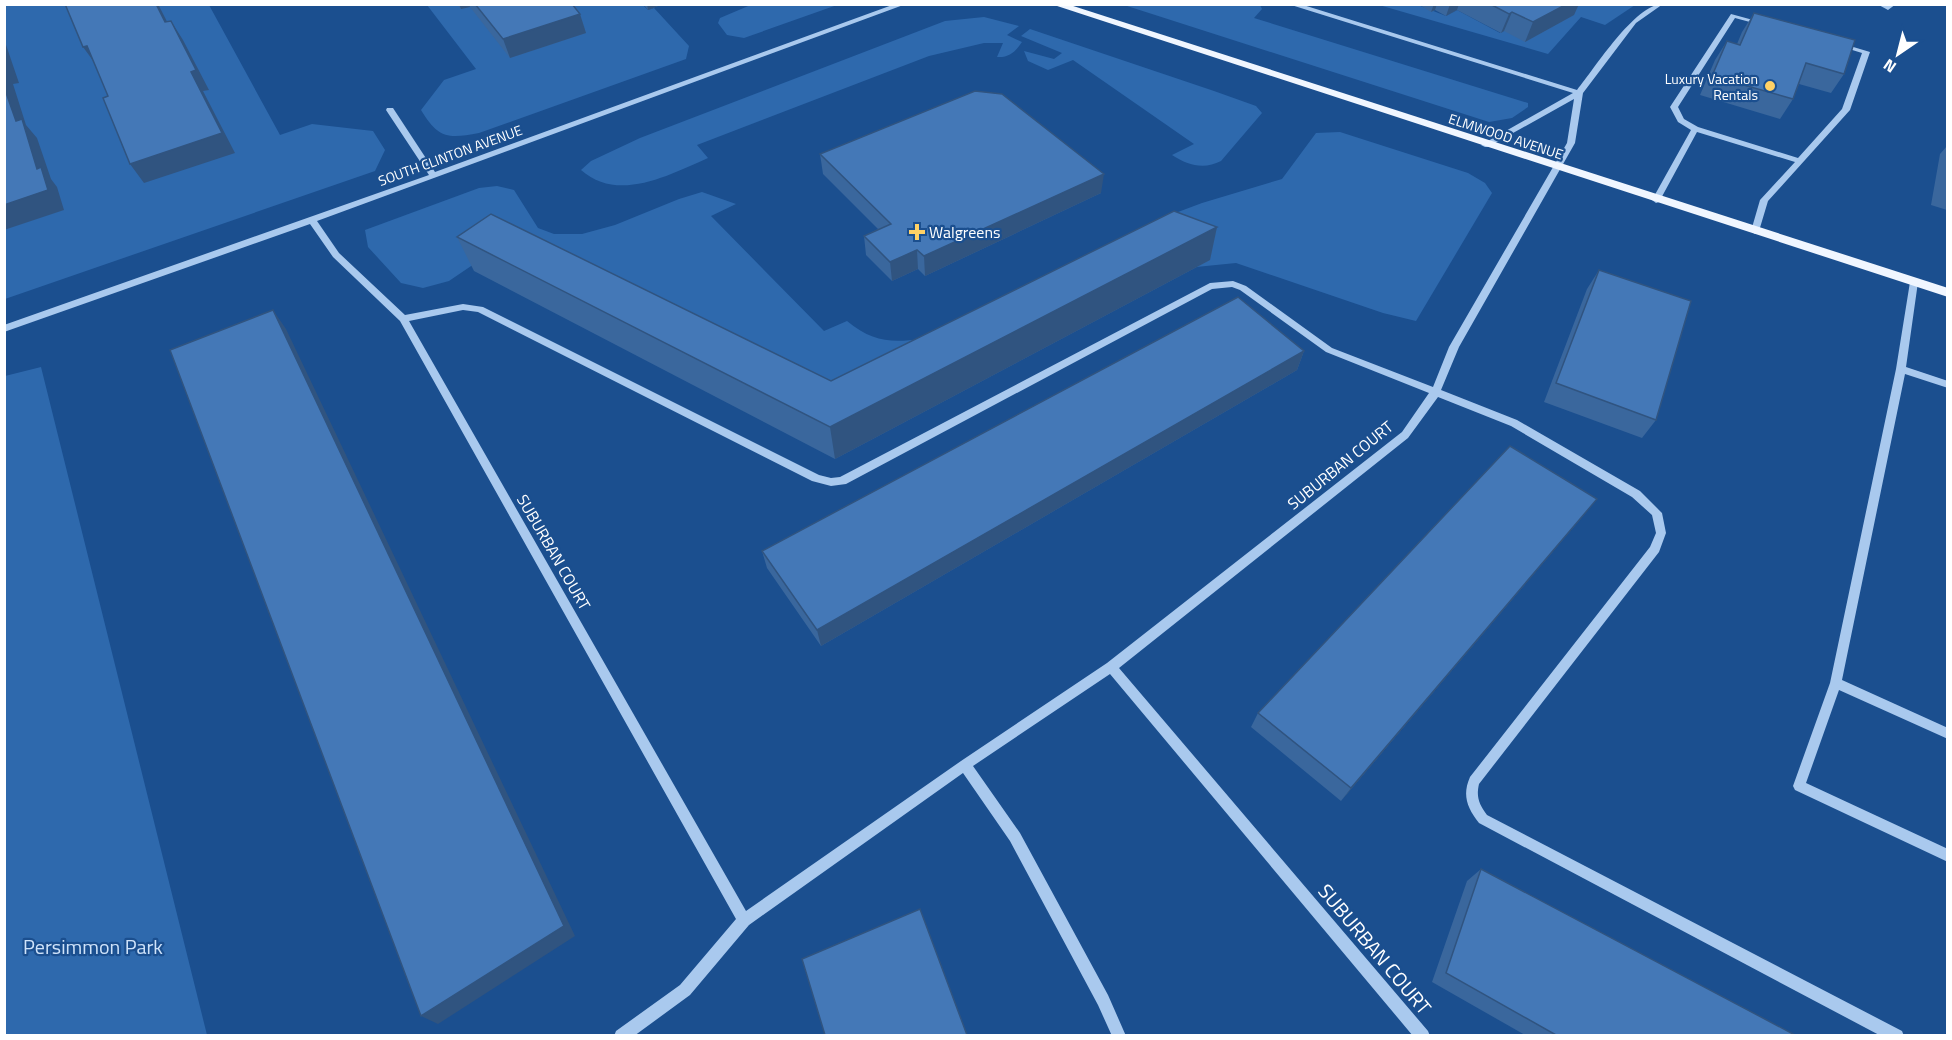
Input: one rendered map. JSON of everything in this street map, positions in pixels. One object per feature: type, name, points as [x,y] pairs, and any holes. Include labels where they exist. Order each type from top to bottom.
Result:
[{"type":"main road","name":"ELMWOOD AVENUE","points":[[1056,4],[1555,168],[1947,292]]},
{"type":"street","name":"SOUTH CLINTON AVENUE","points":[[4,329],[312,220],[903,4]]},
{"type":"street","points":[[1291,4],[1579,93]]},
{"type":"street","points":[[1485,145],[1579,93],[1634,22],[1660,4]]},
{"type":"street","points":[[1880,4],[1888,8],[1893,4]]},
{"type":"street","points":[[1766,25],[1733,15],[1674,107],[1681,120],[1695,129],[1801,161]]},
{"type":"street","points":[[1755,231],[1764,200],[1846,111],[1866,52],[1833,43]]},
{"type":"street","name":"SUBURBAN COURT","points":[[621,1035],[685,990],[744,920],[965,765],[1112,667],[1405,435],[1435,393],[1454,347],[1571,143],[1579,93]]},
{"type":"street","points":[[390,110],[433,175]]},
{"type":"street","points":[[1656,200],[1695,129]]},
{"type":"street","name":"SUBURBAN COURT","points":[[312,220],[336,255],[403,319],[744,920]]},
{"type":"street","points":[[1914,282],[1901,369],[1836,683],[1799,786],[1947,856]]},
{"type":"street","points":[[403,319],[464,307],[480,309],[816,478],[831,483],[842,481],[1210,286],[1223,283],[1243,288],[1329,350],[1514,423],[1636,494],[1657,513],[1661,533],[1655,549],[1474,781],[1470,794],[1473,807],[1483,819],[1897,1035]]},
{"type":"street","points":[[1901,369],[1947,385]]},
{"type":"street","name":"SUBURBAN COURT","points":[[1112,667],[1423,1035]]},
{"type":"street","points":[[1836,683],[1947,734]]},
{"type":"street","points":[[965,765],[1015,837],[1103,1000],[1119,1035]]},
{"type":"green space","points":[[753,4],[837,5],[744,38],[727,35],[718,23],[720,18]]},
{"type":"green space","points":[[4,5],[209,5],[280,135],[312,124],[373,131],[385,150],[375,171],[5,299]]},
{"type":"green space","points":[[427,5],[643,5],[648,10],[654,8],[689,46],[686,59],[479,133],[451,136],[438,131],[421,110],[444,80],[476,69]]},
{"type":"green space","points":[[1124,5],[1260,5],[1262,9],[1254,18],[1528,103],[1528,107],[1512,118],[1489,122]]},
{"type":"green space","points":[[1379,5],[1418,5],[1446,16],[1457,10],[1500,33],[1552,5],[1635,5],[1605,25],[1581,17],[1548,54]]},
{"type":"green space","points":[[984,17],[1019,26],[1007,35],[1022,42],[1015,51],[1009,55],[997,57],[1003,43],[984,43],[929,56],[697,145],[708,158],[644,183],[611,184],[595,180],[581,170],[591,161],[640,138],[945,21]]},
{"type":"green space","points":[[1030,29],[1256,106],[1262,113],[1221,161],[1202,166],[1190,164],[1172,155],[1194,144],[1073,60],[1048,70],[1028,61],[1024,51],[1054,59],[1062,53],[1021,36]]},
{"type":"green space","points":[[1340,132],[1468,173],[1485,183],[1492,193],[1416,321],[1383,313],[1236,263],[1186,268],[829,405],[505,243],[449,281],[423,288],[401,283],[368,247],[365,230],[479,188],[497,186],[514,190],[538,228],[554,234],[582,234],[615,225],[702,192],[736,204],[711,216],[824,331],[847,321],[865,333],[882,339],[891,341],[922,339],[1154,221],[1202,203],[1282,179],[1316,133]]},
{"type":"green space","name":"Persimmon Park","points":[[41,367],[207,1035],[5,1035],[5,376]]},
{"type":"building","points":[[65,4],[156,4],[165,22],[171,21],[196,70],[191,72],[222,133],[130,164],[103,98],[108,96],[87,46],[83,47]]},
{"type":"building","points":[[475,4],[572,4],[580,14],[503,39]]},
{"type":"building","points":[[1490,4],[1567,4],[1533,22],[1512,12],[1509,14]]},
{"type":"building","points":[[1754,13],[1855,40],[1844,74],[1806,63],[1793,99],[1712,76],[1727,41],[1740,45]]},
{"type":"building","points":[[4,87],[16,121],[22,119],[37,169],[41,167],[48,190],[4,205]]},
{"type":"building","name":"Walgreens","points":[[975,91],[1002,94],[1104,174],[924,256],[917,250],[890,262],[864,236],[891,224],[820,154]]},
{"type":"building","points":[[1174,211],[1217,227],[830,427],[457,237],[491,214],[831,381]]},
{"type":"building","points":[[1599,270],[1691,301],[1656,420],[1556,383]]},
{"type":"building","points":[[1238,297],[1304,351],[817,630],[762,551]]},
{"type":"building","points":[[273,310],[564,926],[421,1016],[170,350]]},
{"type":"building","points":[[1510,446],[1597,499],[1351,788],[1258,713]]},
{"type":"building","points":[[1481,869],[1795,1035],[1556,1035],[1446,973]]},
{"type":"building","points":[[920,909],[967,1035],[825,1035],[802,959]]},
{"type":"place","name":"Luxury Vacation Rentals","points":[[1770,86]]},
{"type":"place","name":"Walgreens","points":[[917,232]]}]
